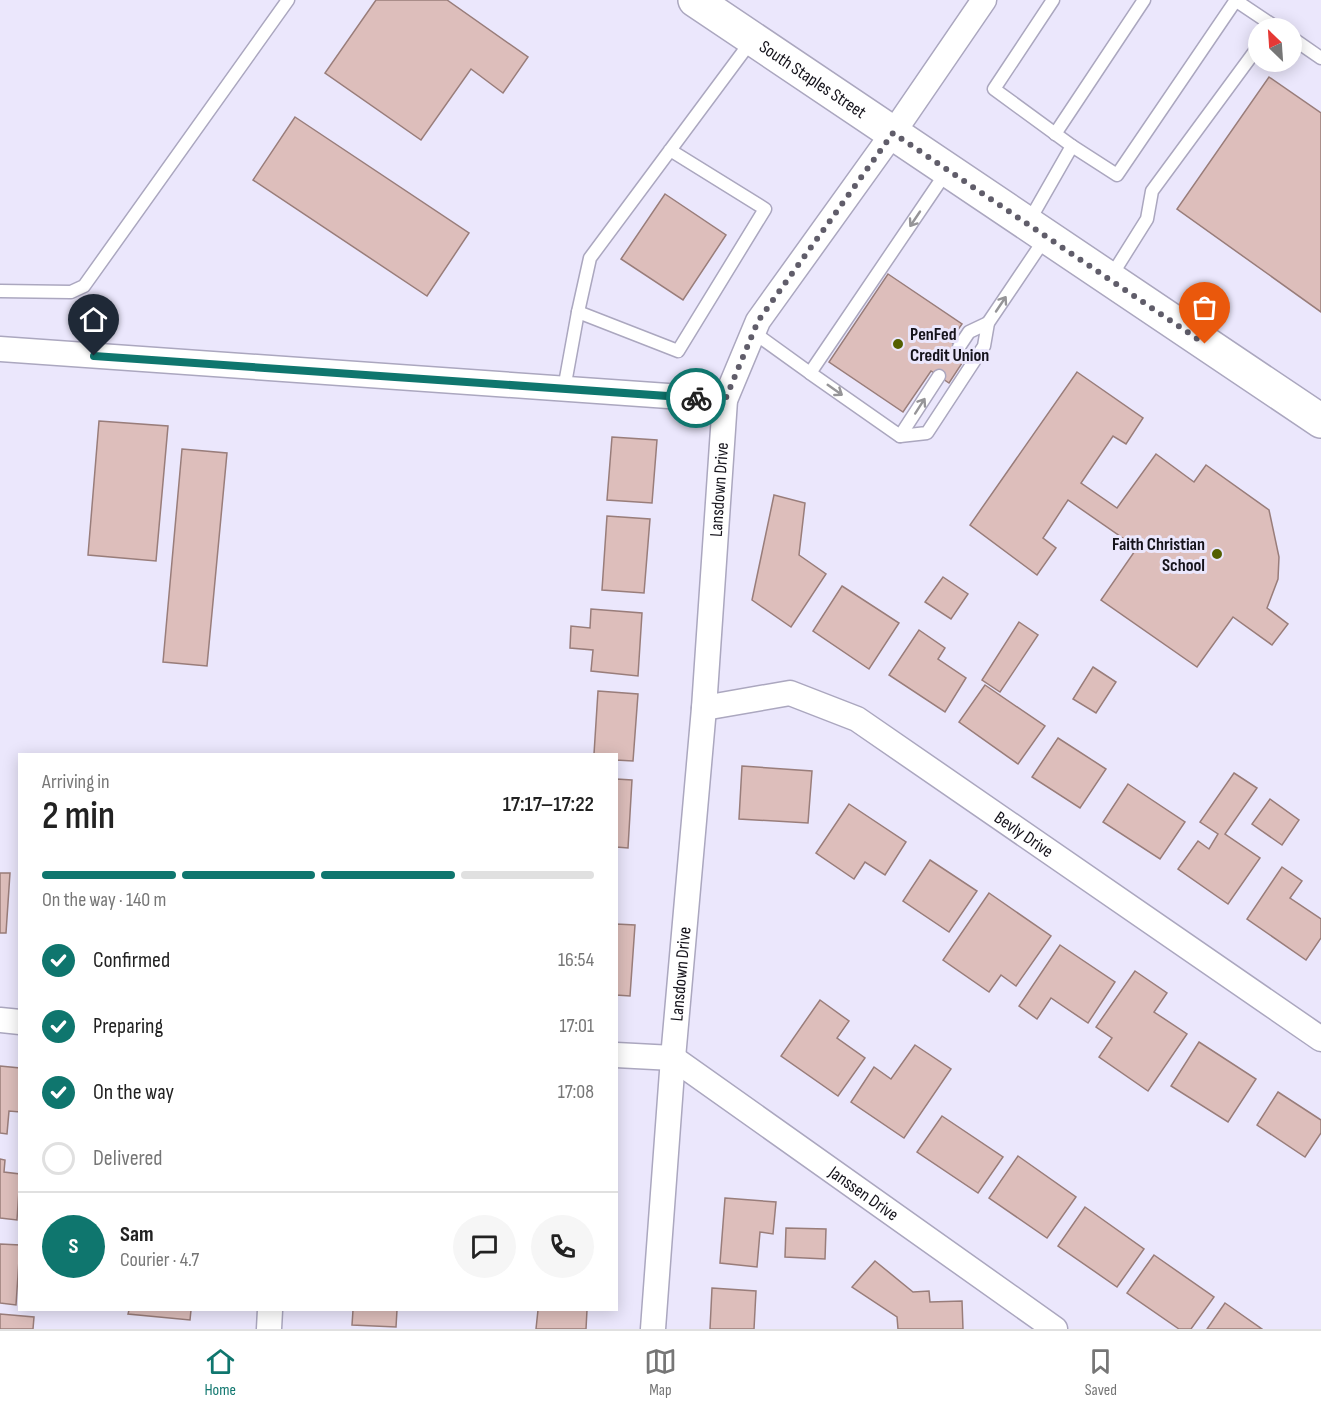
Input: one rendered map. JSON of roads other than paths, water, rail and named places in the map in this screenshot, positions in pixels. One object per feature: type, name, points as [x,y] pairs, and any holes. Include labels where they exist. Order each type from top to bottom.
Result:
[{"type":"main road","name":"South Staples Street","points":[[698,1],[1321,421]]},
{"type":"street","name":"Lansdown Drive","points":[[653,1329],[673,1058],[704,708],[725,400],[758,321],[893,133],[984,0]]},
{"type":"street","points":[[0,349],[725,400]]},
{"type":"street","name":"Bevly Drive","points":[[704,708],[790,693],[857,719],[1321,1039]]},
{"type":"street","points":[[0,1020],[18,1022]]},
{"type":"street","points":[[618,1055],[673,1058]]},
{"type":"street","name":"Janssen Drive","points":[[673,1058],[1055,1329]]},
{"type":"street","points":[[269,1329],[270,1311]]},
{"type":"lane","points":[[0,291],[71,292],[84,286],[288,0]]},
{"type":"lane","points":[[1053,0],[994,89],[1072,146],[1117,175],[1236,0],[1260,18]]},
{"type":"lane","points":[[1055,134],[1144,0]]},
{"type":"lane","points":[[564,389],[590,258],[752,39]]},
{"type":"lane","points":[[1302,45],[1321,58]]},
{"type":"lane","points":[[1109,279],[1147,219],[1152,191],[1248,61]]},
{"type":"lane","points":[[753,332],[900,436],[927,433],[984,346],[988,323],[1037,230],[1072,146]]},
{"type":"lane","points":[[578,312],[678,351],[765,209],[670,150]]},
{"type":"lane","points":[[810,373],[948,170]]},
{"type":"lane","points":[[959,347],[969,332],[988,323]]},
{"type":"lane","points":[[900,436],[939,376]]},
{"type":"place","name":"PenFed Credit Union","points":[[898,344]]},
{"type":"place","name":"Faith Christian School","points":[[1217,554]]}]
